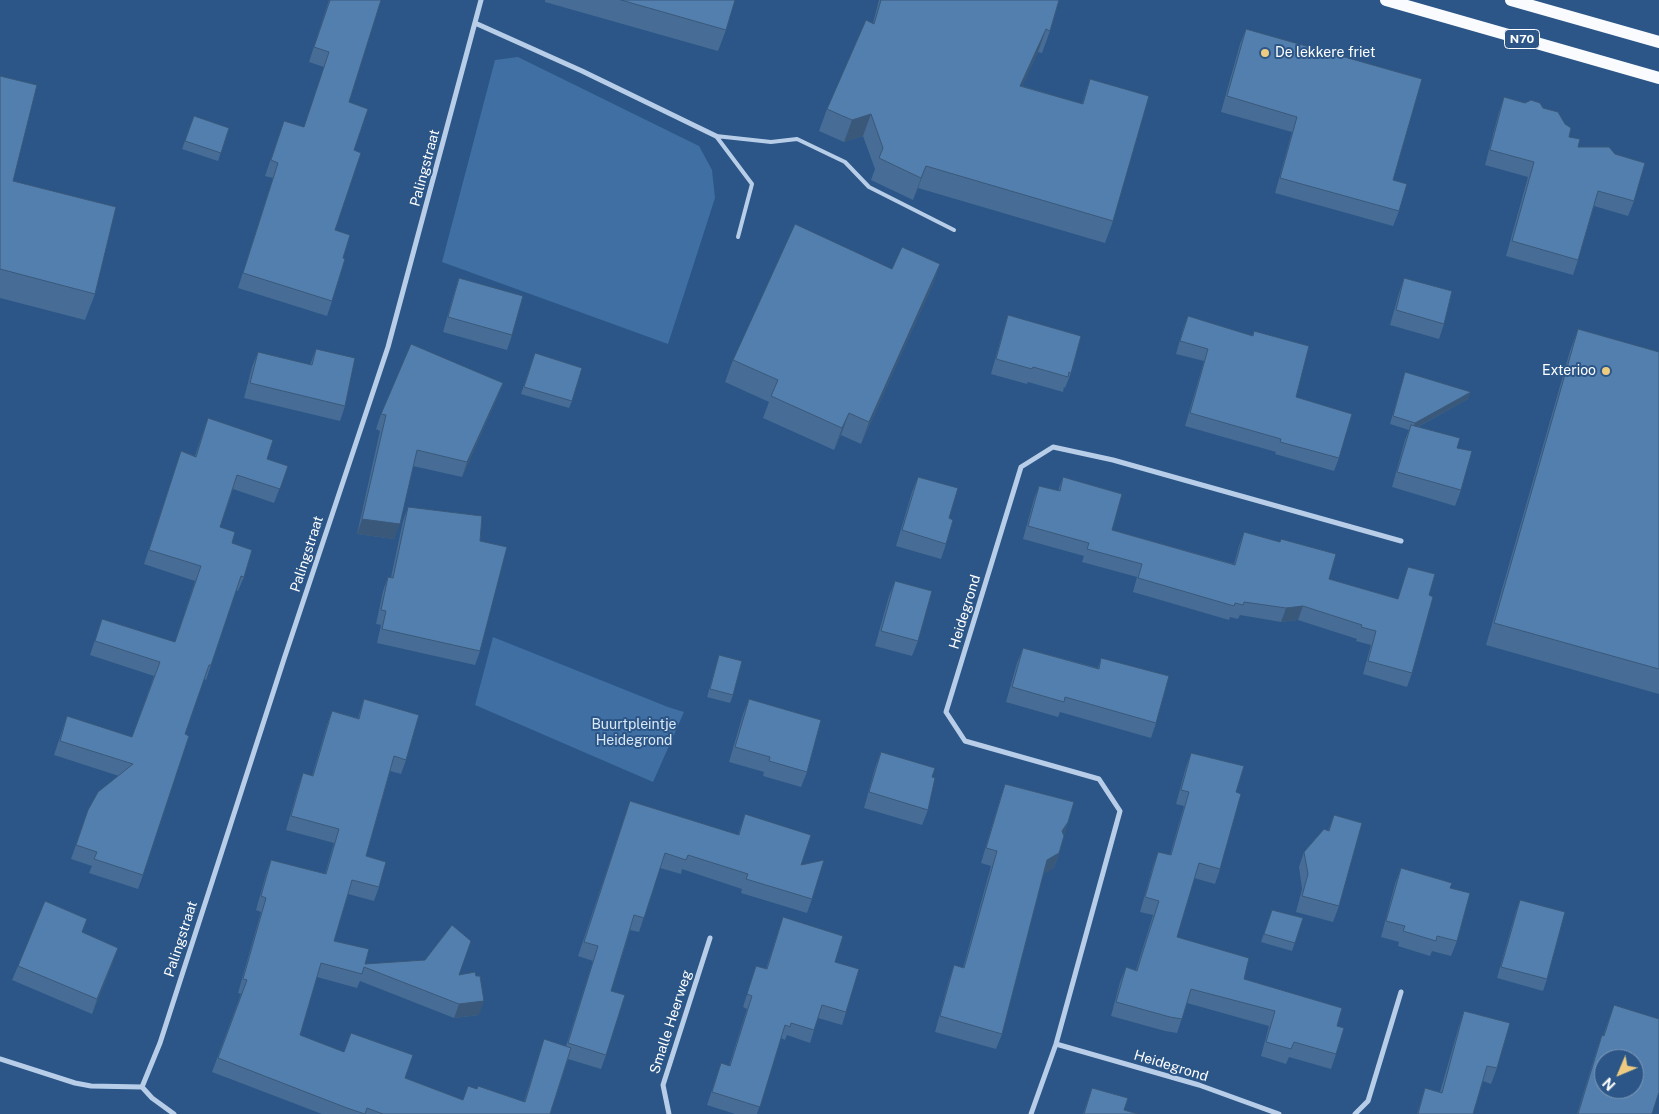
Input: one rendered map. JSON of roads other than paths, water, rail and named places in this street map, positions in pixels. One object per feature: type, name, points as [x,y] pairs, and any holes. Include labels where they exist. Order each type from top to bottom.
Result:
[{"type":"main road","name":"N70","points":[[1386,0],[1659,78]]},
{"type":"main road","points":[[1511,0],[1659,42]]},
{"type":"street","name":"Palingstraat","points":[[142,1087],[160,1043],[284,658],[388,347],[481,0]]},
{"type":"street","points":[[475,23],[582,71],[716,136]]},
{"type":"street","name":"Heidegrond","points":[[1031,1114],[1056,1044],[1120,811],[1099,779],[965,741],[946,712],[1021,467],[1053,447],[1113,460],[1401,541]]},
{"type":"street","name":"Smalle Heerweg","points":[[669,1114],[663,1085],[710,938]]},
{"type":"street","points":[[1355,1114],[1368,1101],[1401,992]]},
{"type":"street","name":"Heidegrond","points":[[1056,1044],[1199,1086],[1279,1114]]},
{"type":"street","points":[[0,1059],[75,1083],[91,1086],[142,1087],[152,1098],[174,1114]]},
{"type":"lane","points":[[716,136],[771,142],[797,139],[845,162],[869,187],[954,230]]},
{"type":"lane","points":[[716,136],[752,184],[738,237]]},
{"type":"place","name":"De lekkere friet","points":[[1265,53]]},
{"type":"place","name":"Exterioo","points":[[1606,371]]},
{"type":"park label","name":"Buurtpleintje Heidegrond","points":[[634,734]]}]
